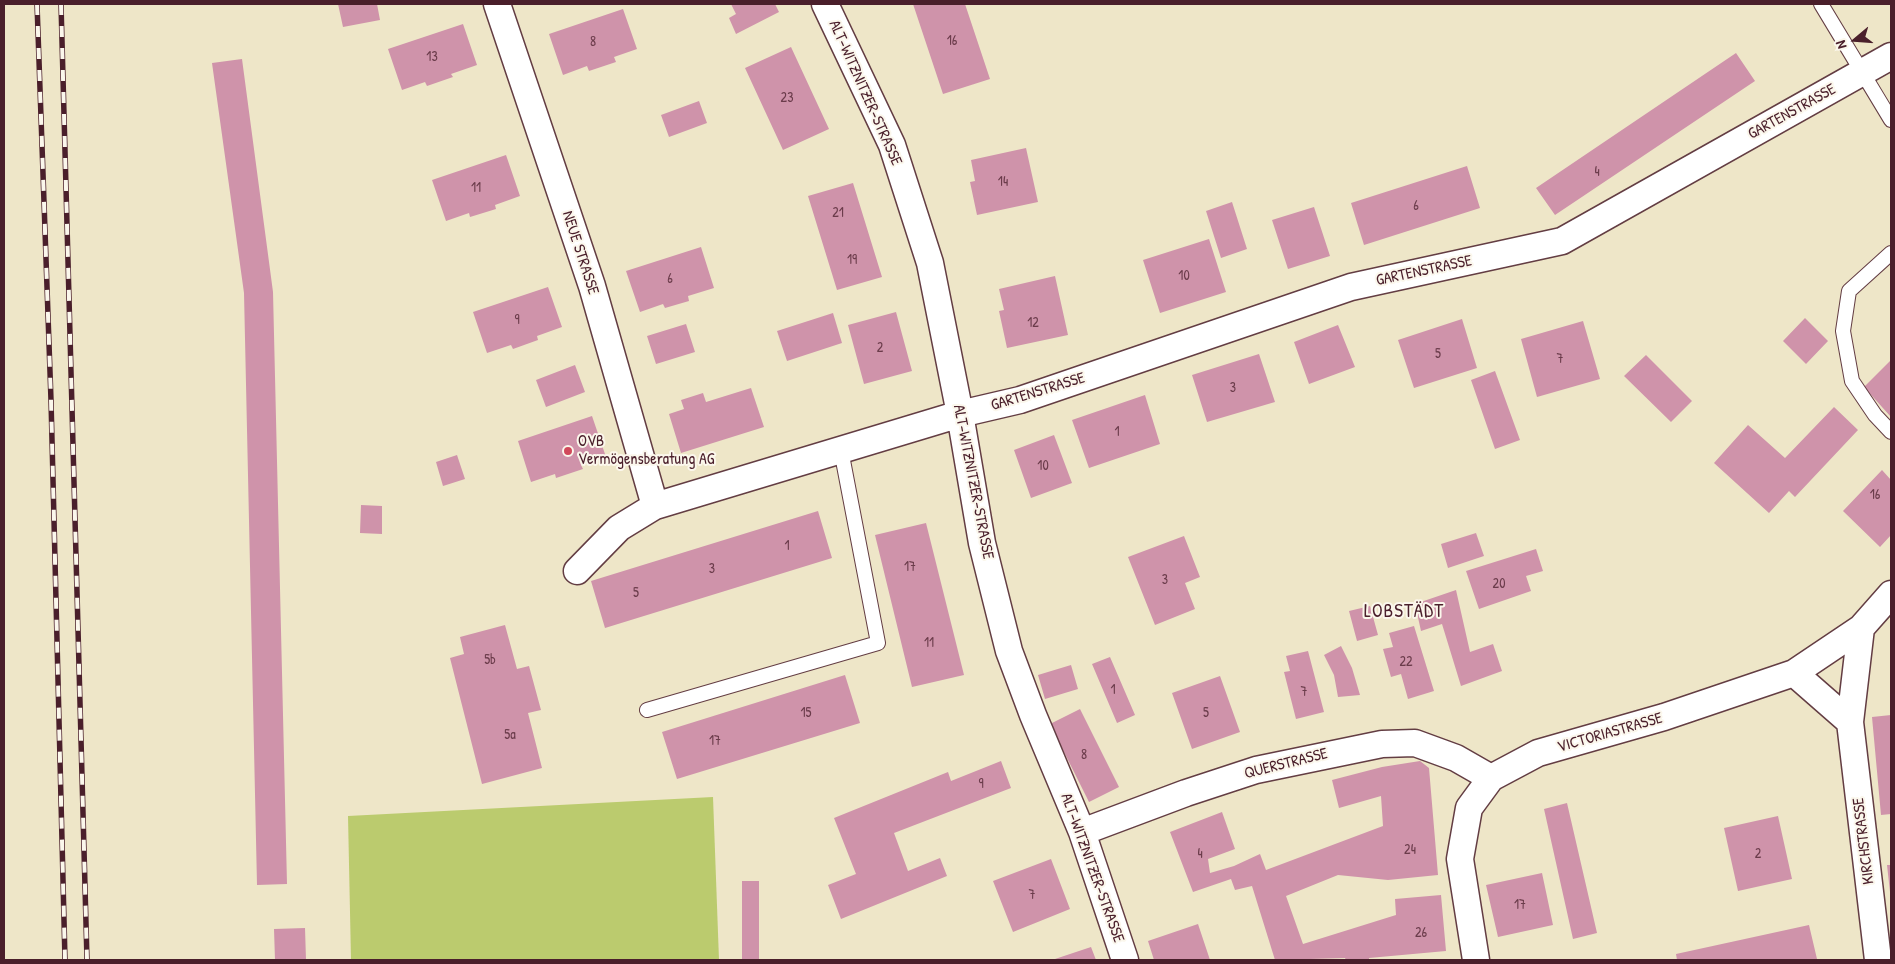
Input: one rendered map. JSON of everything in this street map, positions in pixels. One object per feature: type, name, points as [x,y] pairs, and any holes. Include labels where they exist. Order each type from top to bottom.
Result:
[{"type":"street","name":"NEUE STRASSE","points":[[497,4],[592,286],[655,506]]},
{"type":"street","name":"ALT-WITZNITZER-STRASSE","points":[[825,4],[892,145],[930,264],[960,414],[982,543],[1009,651],[1033,715],[1082,832],[1125,960]]},
{"type":"street","points":[[1863,72],[1891,56]]},
{"type":"street","name":"GARTENSTRASSE","points":[[960,414],[1020,400],[1351,287],[1562,241],[1863,72]]},
{"type":"street","points":[[576,570],[620,528],[655,506],[960,414]]},
{"type":"street","name":"VICTORIASTRASSE","points":[[1476,960],[1460,859],[1468,808],[1491,778],[1538,753],[1664,717],[1794,673],[1861,628],[1891,594]]},
{"type":"street","name":"KIRCHSTRASSE","points":[[1861,628],[1850,722],[1878,960]]},
{"type":"street","points":[[1794,673],[1850,722]]},
{"type":"street","name":"QUERSTRASSE","points":[[1082,832],[1186,792],[1256,770],[1382,744],[1415,743],[1456,758],[1491,778]]},
{"type":"lane","points":[[1821,4],[1891,120]]},
{"type":"lane","points":[[1891,253],[1849,291],[1843,331],[1852,381],[1875,415],[1891,432]]},
{"type":"lane","points":[[647,710],[878,643],[841,450]]},
{"type":"green space","points":[[713,797],[719,960],[351,960],[348,816]]},
{"type":"building","points":[[338,4],[377,4],[380,20],[343,27]]},
{"type":"building","points":[[731,4],[775,4],[779,12],[736,34],[729,18],[736,14]]},
{"type":"building","points":[[913,4],[965,4],[990,79],[943,94]]},
{"type":"building","points":[[623,9],[637,49],[614,57],[616,62],[589,71],[587,66],[563,75],[549,34]]},
{"type":"building","points":[[463,24],[477,65],[451,74],[453,77],[427,86],[425,82],[402,90],[388,49]]},
{"type":"building","points":[[791,47],[829,129],[783,150],[745,68]]},
{"type":"building","points":[[1736,53],[1755,81],[1555,215],[1536,188]]},
{"type":"building","points":[[242,59],[273,292],[287,884],[257,885],[244,293],[212,63]]},
{"type":"building","points":[[699,101],[707,123],[669,137],[661,115]]},
{"type":"building","points":[[1026,148],[1038,202],[977,215],[970,182],[975,181],[971,160]]},
{"type":"building","points":[[506,155],[520,196],[495,205],[496,209],[470,217],[469,213],[446,221],[432,180]]},
{"type":"building","points":[[1467,166],[1480,208],[1364,245],[1351,203]]},
{"type":"building","points":[[853,183],[882,277],[837,290],[808,196]]},
{"type":"building","points":[[1232,202],[1247,249],[1221,258],[1206,211]]},
{"type":"building","points":[[1314,207],[1330,256],[1288,269],[1272,220]]},
{"type":"building","points":[[1209,239],[1226,292],[1160,313],[1143,260]]},
{"type":"building","points":[[701,247],[714,288],[688,296],[689,301],[665,308],[663,304],[640,312],[626,271]]},
{"type":"building","points":[[1055,276],[1068,335],[1007,348],[999,311],[1004,310],[999,289]]},
{"type":"building","points":[[548,287],[562,327],[537,336],[538,340],[513,349],[511,345],[487,353],[473,312]]},
{"type":"building","points":[[896,312],[912,371],[864,384],[848,325]]},
{"type":"building","points":[[833,313],[842,343],[787,361],[777,331]]},
{"type":"building","points":[[1805,318],[1828,341],[1806,364],[1783,341]]},
{"type":"building","points":[[1462,319],[1477,368],[1414,388],[1398,340]]},
{"type":"building","points":[[1583,321],[1600,379],[1537,397],[1521,339]]},
{"type":"building","points":[[686,324],[695,352],[656,364],[647,336]]},
{"type":"building","points":[[1338,325],[1355,367],[1309,384],[1294,342]]},
{"type":"building","points":[[1259,354],[1275,402],[1207,422],[1192,375]]},
{"type":"building","points":[[1646,355],[1692,401],[1671,422],[1624,376]]},
{"type":"building","points":[[1891,360],[1891,417],[1864,387]]},
{"type":"building","points":[[575,365],[585,392],[546,407],[536,380]]},
{"type":"building","points":[[1495,371],[1520,440],[1495,449],[1471,380]]},
{"type":"building","points":[[751,388],[764,427],[681,453],[669,414],[684,409],[681,400],[703,393],[706,402]]},
{"type":"building","points":[[1145,395],[1160,444],[1089,468],[1072,420]]},
{"type":"building","points":[[1834,407],[1858,430],[1795,497],[1789,491],[1769,513],[1714,463],[1748,425],[1785,458]]},
{"type":"building","points":[[592,416],[606,457],[581,465],[583,469],[556,478],[555,474],[531,482],[518,441]]},
{"type":"building","points":[[1054,435],[1072,483],[1031,498],[1014,450]]},
{"type":"building","points":[[457,455],[465,479],[443,486],[436,462]]},
{"type":"building","points":[[1882,470],[1891,480],[1891,535],[1880,547],[1843,511]]},
{"type":"building","points":[[361,505],[382,506],[382,534],[360,533]]},
{"type":"building","points":[[818,511],[832,558],[605,628],[591,581]]},
{"type":"building","points":[[926,523],[964,675],[912,687],[875,535]]},
{"type":"building","points":[[1476,533],[1484,556],[1448,568],[1441,544]]},
{"type":"building","points":[[1184,536],[1200,577],[1185,583],[1195,609],[1155,625],[1128,557]]},
{"type":"building","points":[[1536,549],[1543,571],[1526,576],[1531,591],[1479,609],[1466,571]]},
{"type":"building","points":[[1456,590],[1470,652],[1493,644],[1502,671],[1461,686],[1442,624],[1421,631],[1415,604]]},
{"type":"building","points":[[1370,606],[1378,635],[1357,641],[1349,611]]},
{"type":"building","points":[[505,625],[517,669],[529,666],[541,710],[528,713],[542,768],[482,784],[450,658],[464,654],[460,637]]},
{"type":"building","points":[[1414,626],[1434,691],[1408,699],[1401,674],[1391,677],[1383,649],[1393,647],[1389,633]]},
{"type":"building","points":[[1341,646],[1352,668],[1360,695],[1338,697],[1334,675],[1324,655]]},
{"type":"building","points":[[1308,651],[1324,712],[1296,719],[1284,672],[1290,671],[1286,656]]},
{"type":"building","points":[[1110,657],[1135,715],[1117,723],[1092,664]]},
{"type":"building","points":[[1071,665],[1078,689],[1045,699],[1038,675]]},
{"type":"building","points":[[845,675],[860,723],[677,779],[662,732]]},
{"type":"building","points":[[1220,676],[1240,732],[1192,749],[1172,693]]},
{"type":"building","points":[[1080,709],[1119,787],[1089,802],[1050,724]]},
{"type":"building","points":[[1891,715],[1891,814],[1881,815],[1872,717]]},
{"type":"building","points":[[1001,761],[1011,788],[894,833],[908,871],[940,858],[947,876],[841,919],[828,885],[856,874],[834,818],[948,772],[951,781]]},
{"type":"building","points":[[1420,761],[1429,768],[1438,875],[1388,880],[1338,875],[1286,896],[1303,944],[1396,915],[1395,899],[1441,895],[1446,951],[1369,958],[1369,960],[1346,960],[1345,958],[1275,960],[1252,886],[1235,890],[1231,879],[1193,892],[1170,832],[1222,812],[1235,849],[1208,859],[1210,873],[1234,866],[1260,854],[1266,870],[1383,826],[1381,796],[1339,808],[1332,780],[1382,767]]},
{"type":"building","points":[[1567,803],[1597,933],[1573,939],[1544,809]]},
{"type":"building","points":[[1778,816],[1792,879],[1738,891],[1724,828]]},
{"type":"building","points":[[1051,859],[1070,909],[1013,932],[993,881]]},
{"type":"building","points":[[1887,865],[1891,865],[1891,892],[1890,892]]},
{"type":"building","points":[[1542,873],[1553,925],[1498,937],[1486,885]]},
{"type":"building","points":[[742,881],[759,881],[759,960],[742,960]]},
{"type":"building","points":[[1198,924],[1210,960],[1154,960],[1148,941]]},
{"type":"building","points":[[1809,925],[1817,959],[1677,960],[1676,954]]},
{"type":"building","points":[[305,928],[306,960],[275,960],[274,929]]},
{"type":"building","points":[[1091,947],[1096,960],[1052,960]]},
{"type":"railway","points":[[37,4],[51,400],[65,960]]},
{"type":"railway","points":[[61,4],[87,960]]},
{"type":"place","name":"OVB Vermögensberatung AG","points":[[568,451]]},
{"type":"district","name":"LOBSTÄDT","points":[[1404,612]]}]
